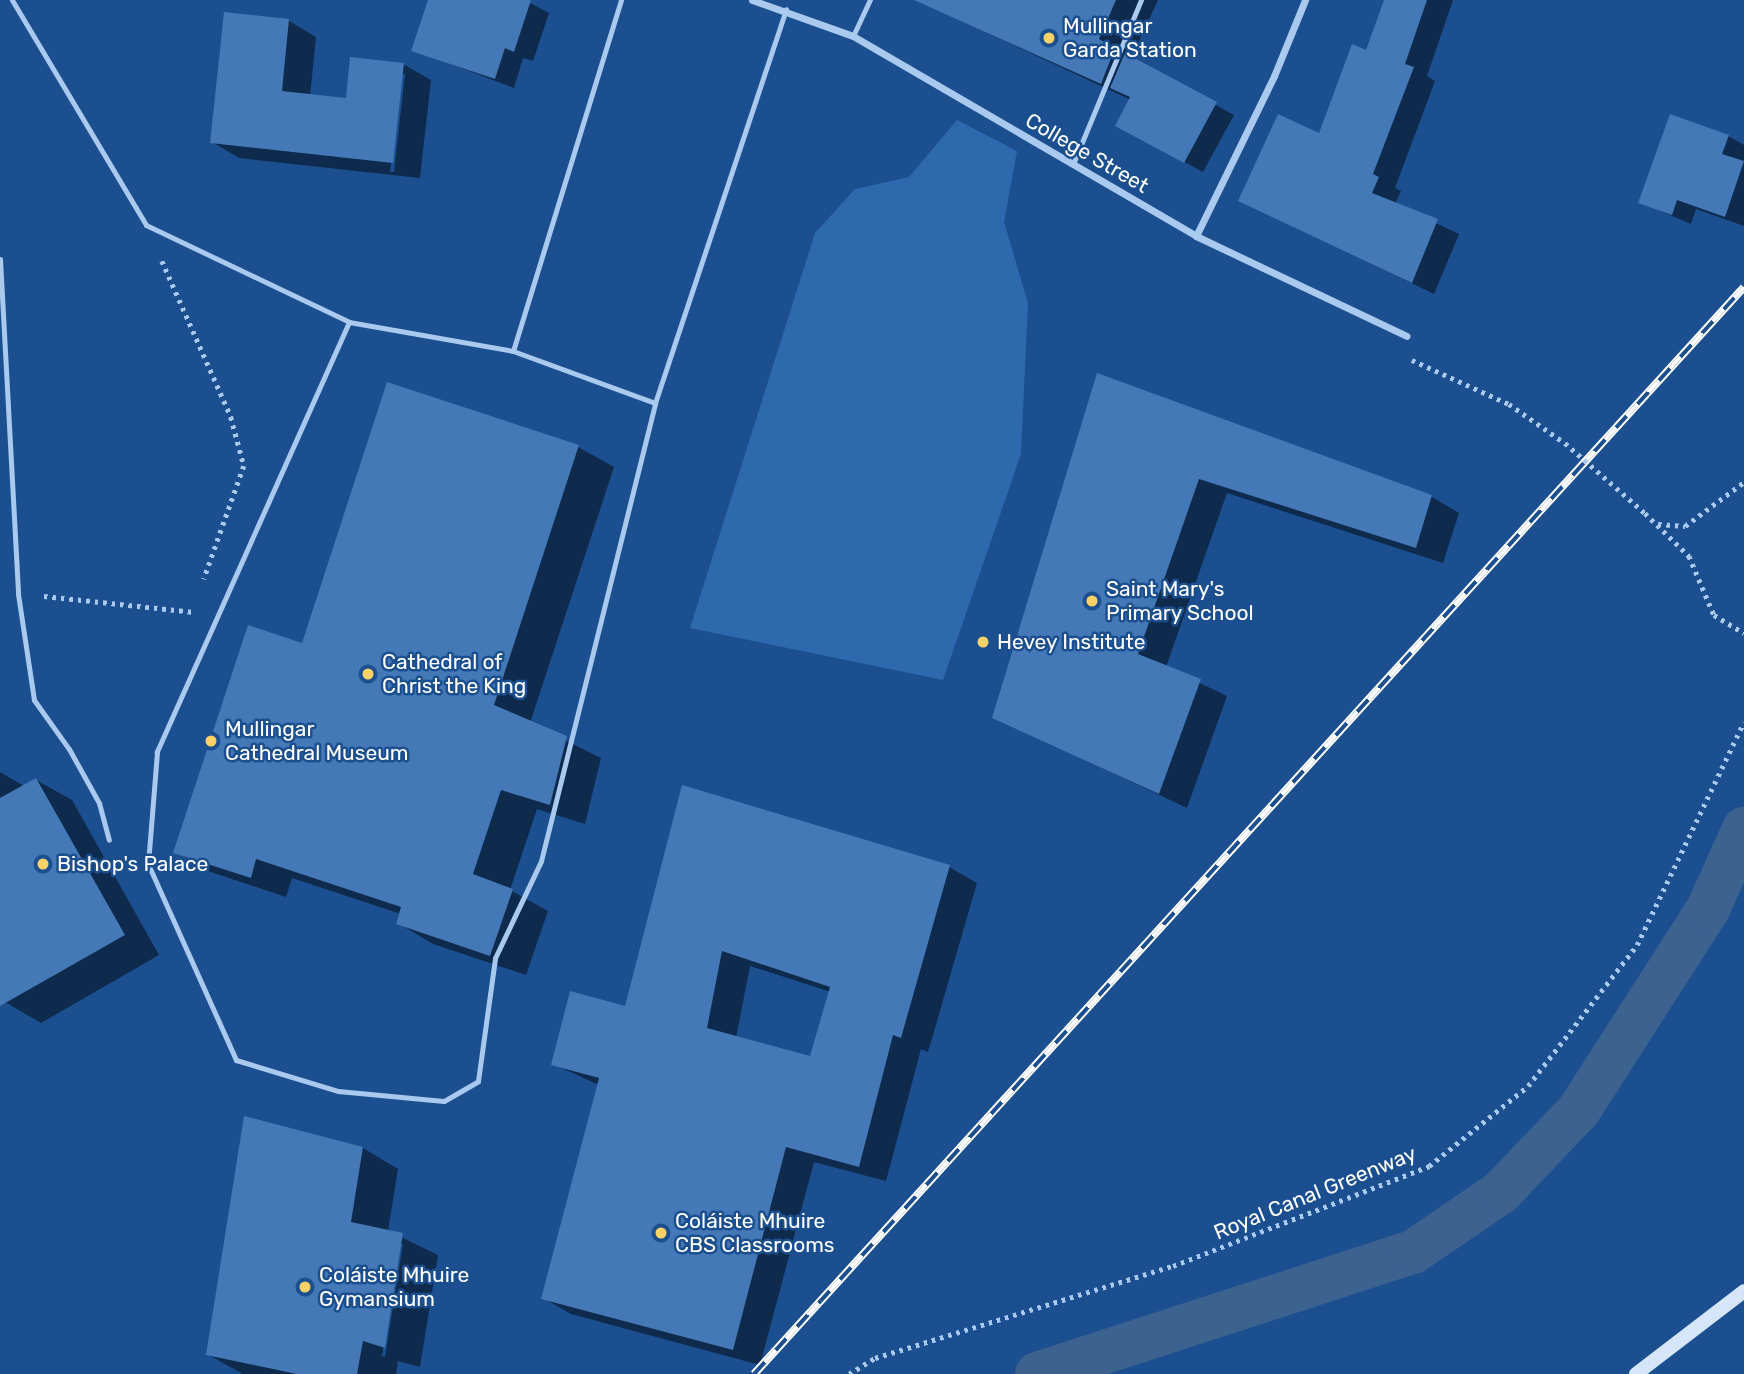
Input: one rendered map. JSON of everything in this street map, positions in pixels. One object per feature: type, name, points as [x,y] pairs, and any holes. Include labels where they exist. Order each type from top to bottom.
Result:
[{"type":"street","name":"College Street","points":[[752,0],[786,9],[853,36],[1196,236],[1407,336]]},
{"type":"street","points":[[1196,236],[1274,76],[1305,0]]},
{"type":"street","points":[[1636,1374],[1744,1291]]},
{"type":"lane","points":[[12,0],[146,225],[349,322],[513,351],[655,403]]},
{"type":"lane","points":[[513,351],[621,0]]},
{"type":"lane","points":[[853,36],[870,0]]},
{"type":"lane","points":[[1073,164],[1141,0]]},
{"type":"lane","points":[[349,322],[157,752],[148,864],[236,1060],[338,1091],[444,1101],[478,1081],[495,958],[541,861],[655,403],[786,9]]},
{"type":"lane","points":[[0,259],[18,594],[34,699],[69,749],[99,803],[109,841]]},
{"type":"path","points":[[146,225],[231,417],[244,466],[202,584]]},
{"type":"path","points":[[1407,336],[1398,354],[1509,404],[1564,443],[1658,523],[1689,556],[1714,615],[1744,632]]},
{"type":"path","points":[[1658,523],[1685,526],[1744,482]]},
{"type":"path","points":[[18,594],[193,610],[202,622],[215,627]]},
{"type":"path","points":[[193,610],[197,597]]},
{"type":"path","name":"Royal Canal Greenway","points":[[849,1374],[875,1358],[1173,1266],[1429,1166],[1528,1086],[1637,945],[1744,722]]},
{"type":"shaded area","points":[[957,120],[1017,151],[1004,222],[1028,303],[1021,454],[943,680],[690,628],[815,233],[855,189],[909,177]]},
{"type":"building","points":[[428,0],[531,0],[514,52],[505,48],[495,79],[411,51]]},
{"type":"building","name":"Mullingar Garda Station","points":[[914,0],[1116,0],[1099,39],[1115,48],[1101,84]]},
{"type":"building","points":[[1384,0],[1427,0],[1405,64],[1414,67],[1373,174],[1379,177],[1372,193],[1438,219],[1412,283],[1238,201],[1278,114],[1319,133],[1352,44],[1366,50]]},
{"type":"building","points":[[224,12],[289,19],[282,91],[346,98],[350,57],[404,63],[393,163],[210,143]]},
{"type":"building","points":[[1125,53],[1217,102],[1184,163],[1115,126],[1130,97],[1110,88]]},
{"type":"building","points":[[1670,114],[1729,135],[1722,154],[1744,161],[1725,217],[1677,200],[1672,215],[1638,203]]},
{"type":"building","name":"Saint Mary's Primary School","points":[[1097,373],[1432,495],[1416,548],[1199,479],[1138,654],[1201,679],[1159,794],[992,718]]},
{"type":"building","name":"Cathedral of Christ the King","points":[[387,382],[579,445],[494,705],[567,736],[550,805],[501,790],[473,874],[513,889],[490,956],[396,924],[401,907],[256,859],[251,878],[173,853],[248,625],[302,643]]},
{"type":"building","name":"Bishop's Palace","points":[[36,778],[125,935],[0,1006],[0,798]]},
{"type":"building","points":[[682,785],[950,865],[901,1038],[893,1035],[859,1167],[786,1147],[733,1350],[541,1299],[599,1078],[551,1065],[570,991],[625,1006]],"holes":[[[722,951],[830,987],[810,1056],[707,1028]]]},
{"type":"building","name":"Coláiste Mhuire Gymansium","points":[[244,1116],[363,1147],[351,1222],[403,1233],[385,1348],[363,1341],[357,1374],[297,1374],[206,1355]]},
{"type":"waterway","points":[[1037,1374],[1413,1252],[1501,1192],[1579,1110],[1708,909],[1744,829]]},
{"type":"railway","points":[[754,1374],[1744,287]]},
{"type":"place","name":"Mullingar Garda Station","points":[[1049,38]]},
{"type":"place","name":"Saint Mary's Primary School","points":[[1092,601]]},
{"type":"place","name":"Hevey Institute","points":[[983,642]]},
{"type":"place","name":"Cathedral of Christ the King","points":[[368,674]]},
{"type":"place","name":"Mullingar Cathedral Museum","points":[[211,741]]},
{"type":"place","name":"Bishop's Palace","points":[[43,864]]},
{"type":"place","name":"Coláiste Mhuire CBS Classrooms","points":[[661,1233]]},
{"type":"place","name":"Coláiste Mhuire Gymansium","points":[[305,1287]]}]
